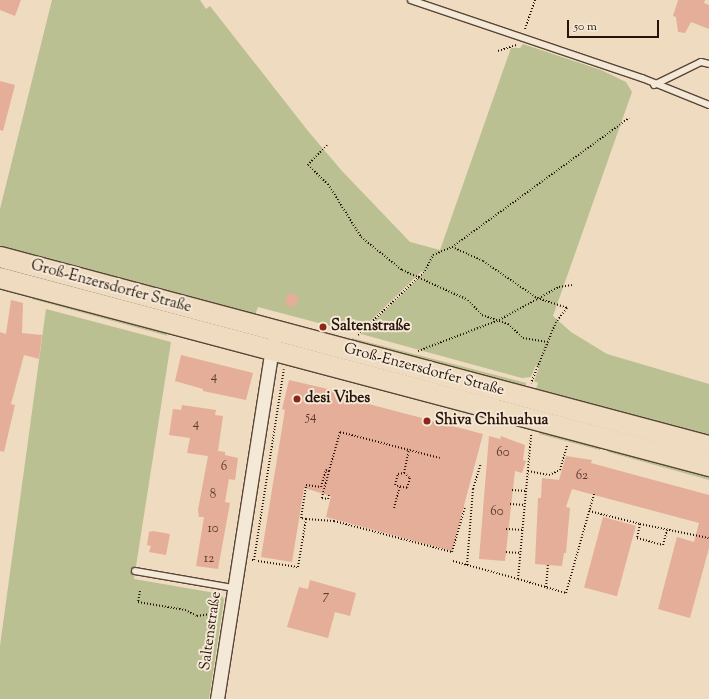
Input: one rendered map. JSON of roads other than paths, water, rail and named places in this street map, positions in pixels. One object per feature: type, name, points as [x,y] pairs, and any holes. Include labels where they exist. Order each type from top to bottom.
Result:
[{"type":"main road","name":"Groß-Enzersdorfer Straße","points":[[0,257],[278,348],[530,398],[709,446]]},
{"type":"main road","name":"Groß-Enzersdorfer Straße","points":[[0,278],[278,348],[709,466]]},
{"type":"street","name":"Saltenstraße","points":[[217,699],[233,588],[278,348]]},
{"type":"lane","points":[[411,0],[642,78],[654,85],[709,105]]},
{"type":"lane","points":[[654,85],[701,62],[709,64]]},
{"type":"lane","points":[[136,571],[233,588]]},
{"type":"place","name":"Saltenstraße","points":[[323,327]]},
{"type":"place","name":"desi Vibes","points":[[297,399]]},
{"type":"place","name":"Shiva Chihuahua","points":[[427,421]]}]
